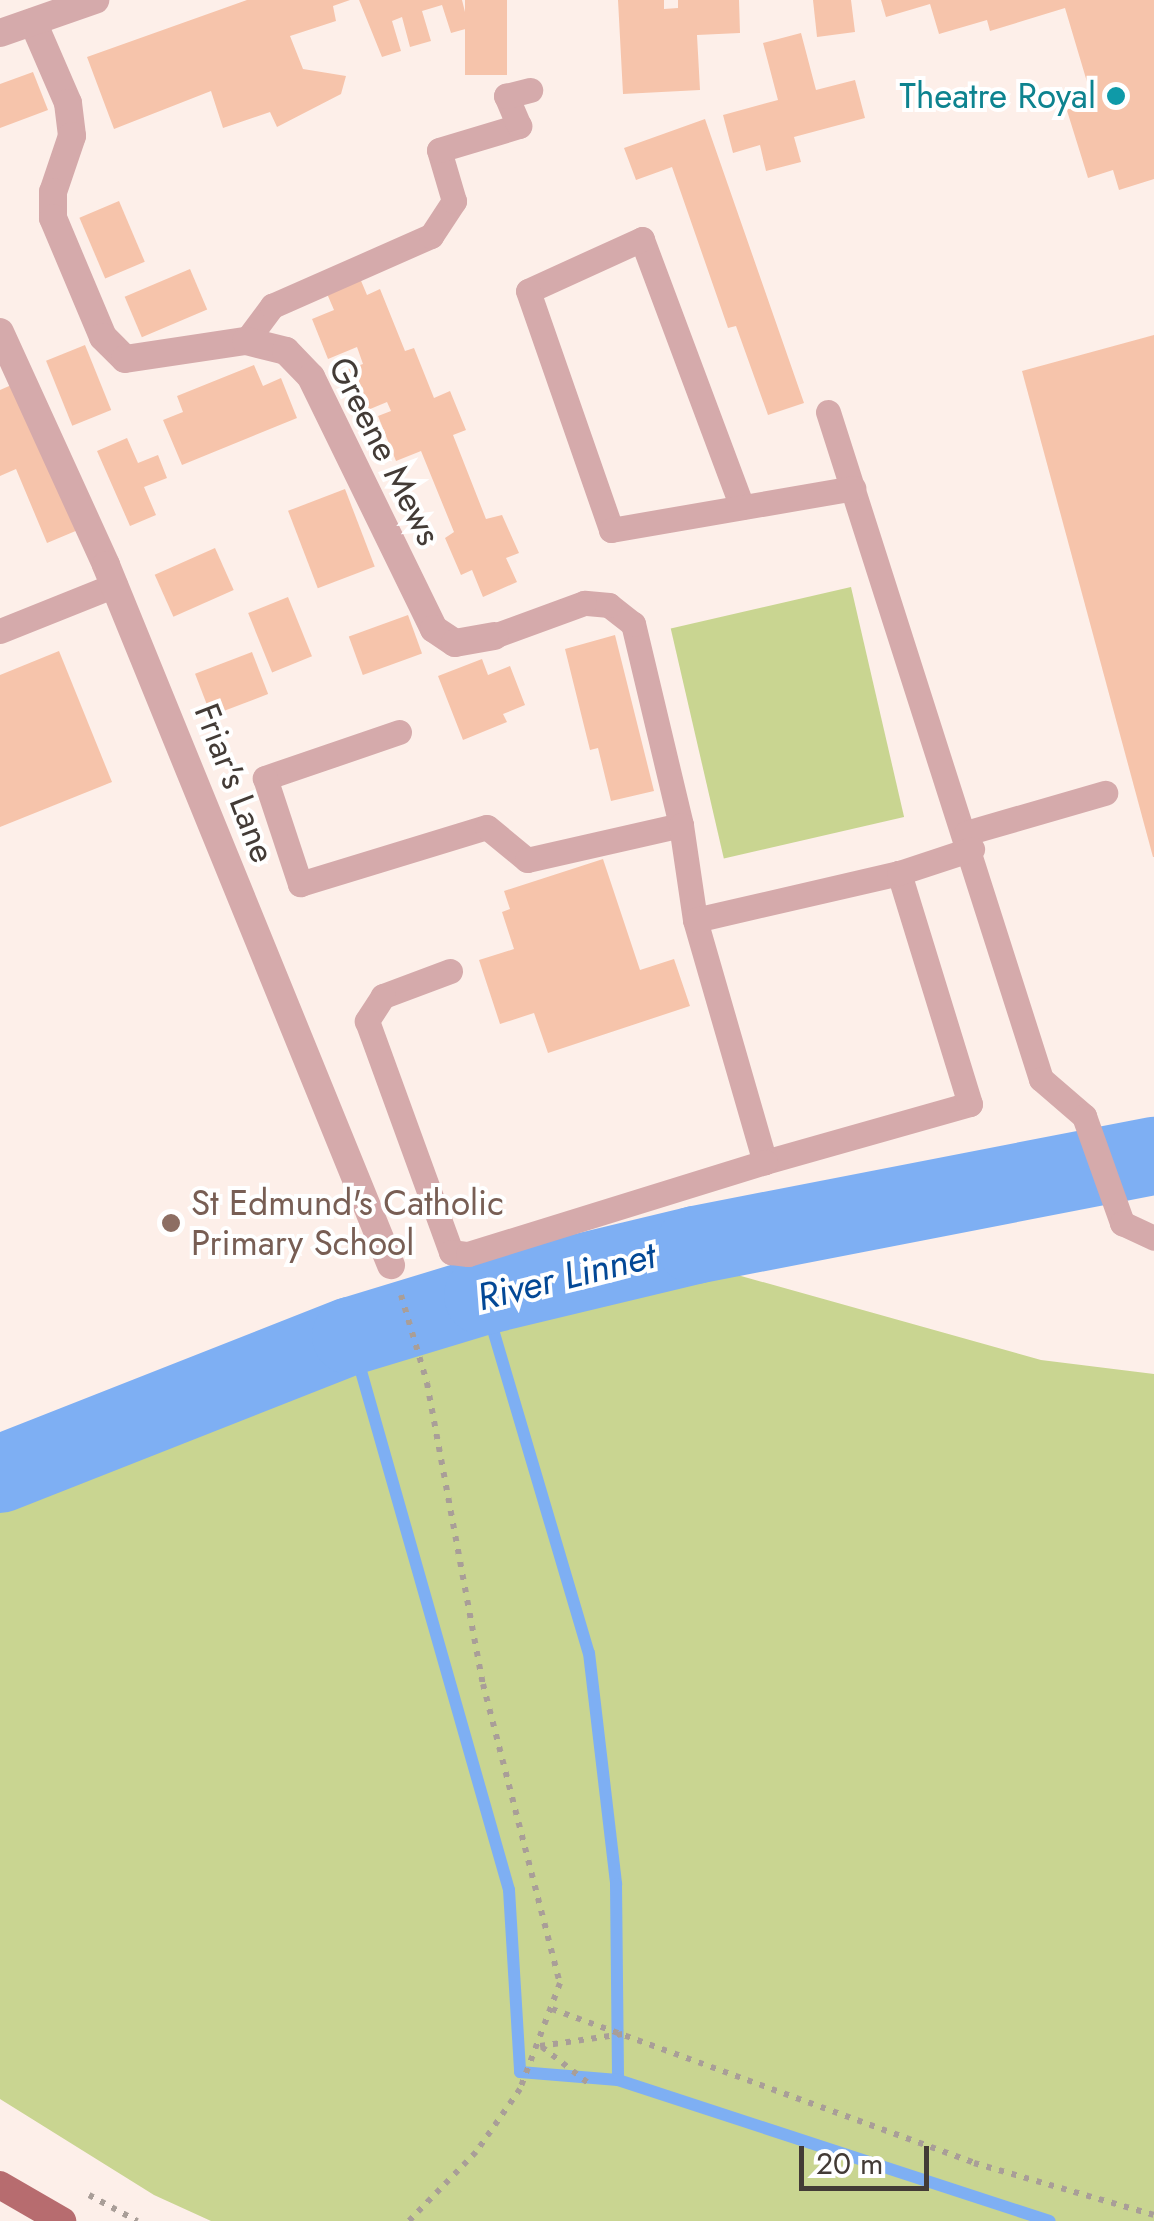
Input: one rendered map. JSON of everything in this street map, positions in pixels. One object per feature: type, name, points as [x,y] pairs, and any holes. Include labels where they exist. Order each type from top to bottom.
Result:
[{"type":"main road","points":[[0,2185],[62,2221]]},
{"type":"street","points":[[0,33],[95,0]]},
{"type":"street","name":"Greene Mews","points":[[33,22],[68,103],[72,136],[52,192],[53,218],[103,337],[125,358],[246,341],[286,351],[311,376],[434,628],[456,643],[494,636]]},
{"type":"street","name":"Friar's Lane","points":[[0,332],[115,586],[392,1265]]},
{"type":"lane","points":[[246,341],[272,306],[430,236],[454,201],[439,150],[519,126],[506,96],[530,90]]},
{"type":"lane","points":[[742,507],[642,239],[528,291],[611,530],[853,488]]},
{"type":"lane","points":[[828,412],[969,841],[1041,1078],[1084,1116],[1109,1201],[1122,1223],[1154,1238]]},
{"type":"lane","points":[[0,631],[115,586]]},
{"type":"lane","points":[[494,636],[584,603],[609,605],[633,624],[681,824],[694,920],[765,1162]]},
{"type":"lane","points":[[399,732],[265,778],[300,884],[487,827],[528,860],[681,824]]},
{"type":"lane","points":[[694,920],[899,873],[969,841],[1105,793]]},
{"type":"lane","points":[[450,971],[383,996],[367,1021],[451,1252],[468,1254],[765,1162],[970,1104],[899,873]]},
{"type":"path","points":[[403,1301],[419,1345],[483,1684],[560,1983],[540,2046],[520,2089],[476,2152],[410,2221]]},
{"type":"path","points":[[552,2009],[627,2033],[974,2163],[1154,2215]]},
{"type":"path","points":[[540,2046],[627,2033]]},
{"type":"path","points":[[540,2046],[588,2083]]},
{"type":"green space","points":[[851,587],[904,817],[724,859],[671,629]]},
{"type":"green space","points":[[709,1267],[1041,1360],[1154,1374],[1154,2221],[211,2221],[154,2195],[0,2099],[0,1493],[399,1350]]},
{"type":"building","points":[[247,0],[350,0],[333,6],[336,21],[290,36],[303,69],[346,76],[341,94],[277,127],[270,112],[223,128],[211,91],[114,129],[87,57]]},
{"type":"building","points":[[359,0],[462,0],[469,28],[451,33],[442,5],[422,11],[431,41],[410,47],[402,17],[392,21],[401,51],[382,57]]},
{"type":"building","points":[[465,0],[507,0],[507,75],[465,75]]},
{"type":"building","points":[[618,0],[664,0],[664,9],[678,8],[678,0],[739,0],[740,33],[697,35],[700,90],[623,94]]},
{"type":"building","points":[[813,0],[851,0],[855,32],[817,37]]},
{"type":"building","name":"Theatre Royal","points":[[881,0],[1154,0],[1154,179],[1119,190],[1113,170],[1088,178],[1064,101],[1090,92],[1065,8],[990,31],[987,20],[939,34],[930,4],[886,17]]},
{"type":"building","points":[[801,33],[816,90],[855,80],[865,118],[794,137],[801,162],[766,171],[760,145],[733,153],[723,115],[778,100],[763,43]]},
{"type":"building","points":[[33,72],[48,110],[0,128],[0,84]]},
{"type":"building","points":[[705,119],[804,403],[768,415],[736,326],[728,328],[672,167],[636,180],[624,148]]},
{"type":"building","points":[[119,201],[145,262],[105,279],[79,218]]},
{"type":"building","points":[[190,269],[207,310],[142,337],[125,297]]},
{"type":"building","points":[[359,276],[367,295],[380,289],[405,351],[414,348],[434,398],[450,391],[466,430],[453,435],[486,519],[502,515],[519,553],[506,558],[517,582],[483,597],[472,570],[461,575],[445,538],[454,532],[421,451],[396,461],[378,416],[391,411],[387,402],[363,412],[346,370],[363,364],[357,347],[328,359],[312,319],[334,310],[325,289]]},
{"type":"building","points":[[1154,335],[1154,857],[1153,857],[1022,371]]},
{"type":"building","points":[[85,345],[111,410],[72,426],[46,361]]},
{"type":"building","points":[[254,365],[263,386],[281,378],[297,418],[182,465],[163,420],[183,412],[177,396]]},
{"type":"building","points":[[16,383],[78,530],[47,543],[16,469],[0,476],[0,390]]},
{"type":"building","points":[[127,438],[138,463],[158,455],[167,478],[144,487],[156,515],[130,526],[97,451]]},
{"type":"building","points":[[345,489],[375,566],[318,588],[288,511]]},
{"type":"building","points":[[215,548],[234,590],[173,617],[155,575]]},
{"type":"building","points":[[288,597],[312,656],[272,672],[248,613]]},
{"type":"building","points":[[408,615],[422,654],[363,675],[349,637]]},
{"type":"building","points":[[615,635],[654,791],[611,801],[598,748],[590,750],[565,649]]},
{"type":"building","points":[[59,651],[112,782],[0,827],[0,675]]},
{"type":"building","points":[[252,652],[268,694],[211,716],[195,674]]},
{"type":"building","points":[[482,659],[488,675],[510,666],[525,705],[503,714],[507,722],[463,740],[438,676]]},
{"type":"building","points":[[603,859],[640,970],[674,959],[690,1006],[548,1053],[534,1013],[500,1024],[479,960],[514,949],[502,912],[510,909],[504,891]]},
{"type":"waterway","name":"River Linnet","points":[[0,1474],[351,1336],[483,1296],[695,1245],[1154,1156]]},
{"type":"waterway","points":[[483,1296],[589,1653],[616,1884],[618,2080]]},
{"type":"waterway","points":[[351,1336],[509,1890],[520,2072],[618,2080],[1050,2221]]},
{"type":"place","name":"Theatre Royal","points":[[1116,96]]},
{"type":"place","name":"St Edmund's Catholic Primary School","points":[[171,1223]]}]
